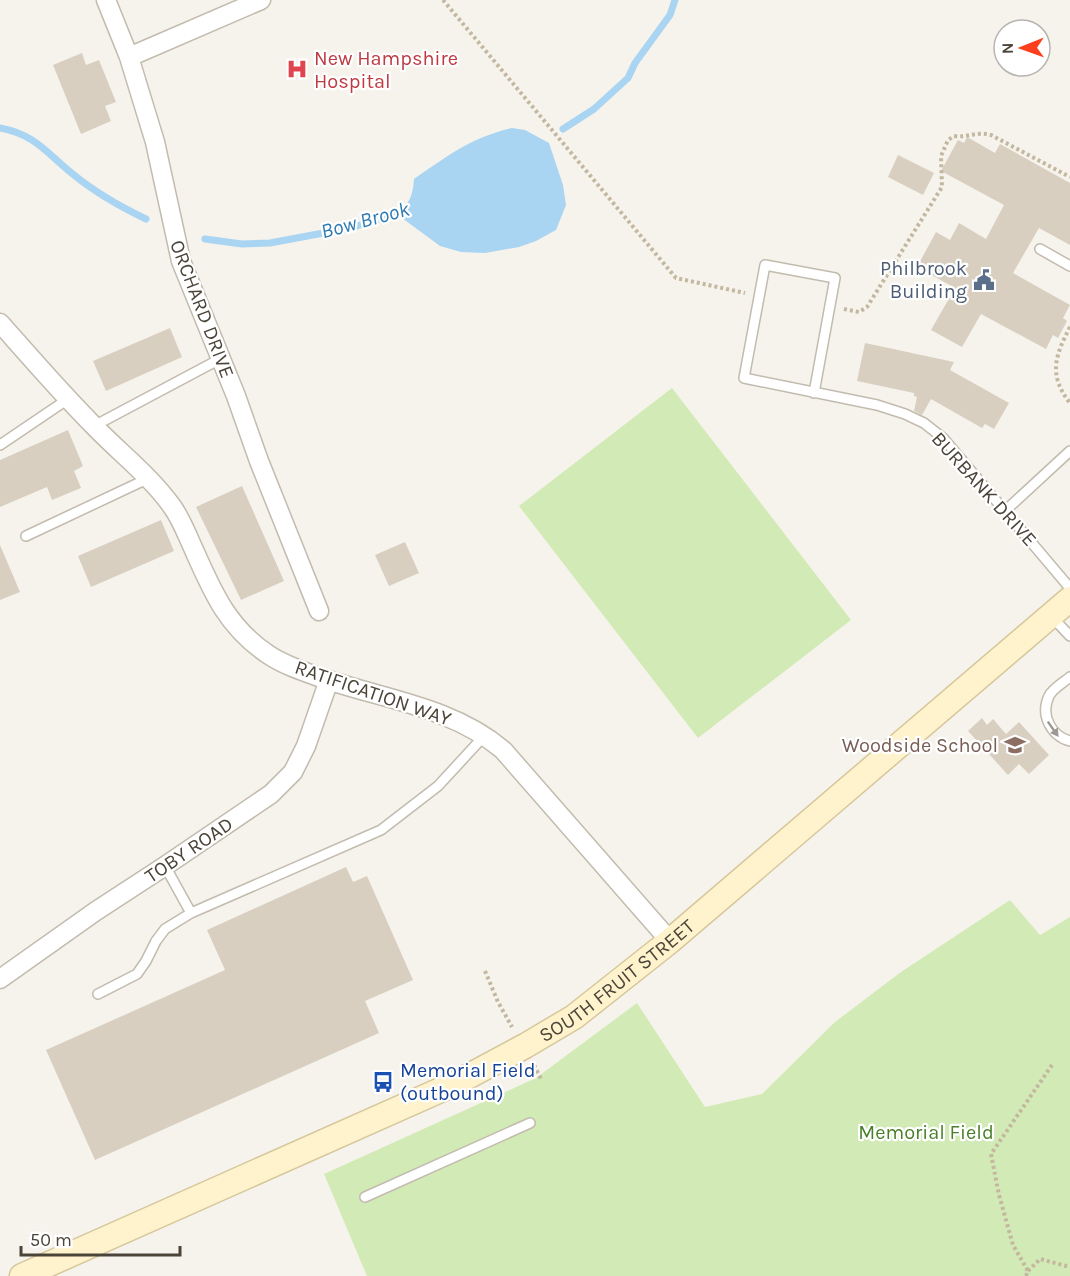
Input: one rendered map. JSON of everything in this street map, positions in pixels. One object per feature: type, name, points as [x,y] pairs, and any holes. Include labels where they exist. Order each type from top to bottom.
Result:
[{"type":"street","name":"ORCHARD DRIVE","points":[[106,0],[129,57],[155,142],[181,261],[319,611]]},
{"type":"street","points":[[129,57],[261,0]]},
{"type":"street","name":"RATIFICATION WAY","points":[[0,323],[68,399],[172,506],[226,616],[248,639],[270,655],[295,668],[441,714],[485,735],[503,750],[670,941]]},
{"type":"street","name":"SOUTH FRUIT STREET","points":[[22,1276],[454,1084],[574,1017],[670,941],[1070,599]]},
{"type":"street","name":"TOBY ROAD","points":[[0,979],[96,911],[271,794],[293,772],[306,746],[329,680]]},
{"type":"lane","points":[[1040,249],[1070,266]]},
{"type":"lane","name":"BURBANK DRIVE","points":[[814,393],[835,278],[765,265],[744,378],[814,393],[877,405],[906,414],[924,423],[943,438],[1070,588]]},
{"type":"lane","points":[[94,426],[220,359]]},
{"type":"lane","points":[[0,445],[68,399]]},
{"type":"lane","points":[[1006,510],[1070,451]]},
{"type":"lane","points":[[26,536],[147,479]]},
{"type":"lane","points":[[1051,615],[1070,636]]},
{"type":"lane","points":[[1070,677],[1049,695],[1045,713],[1049,726],[1060,738],[1070,741]]},
{"type":"lane","points":[[98,994],[137,974],[165,929],[191,913],[381,830],[438,786],[485,735]]},
{"type":"lane","points":[[165,866],[191,913]]},
{"type":"lane","points":[[365,1197],[530,1124]]},
{"type":"path","points":[[443,0],[676,278],[758,296]]},
{"type":"path","points":[[859,312],[867,307],[942,187],[941,156],[948,140],[954,136],[963,137],[980,132],[991,135],[1070,177]]},
{"type":"path","points":[[1070,327],[1055,360],[1059,384],[1070,403]]},
{"type":"path","points":[[485,971],[498,1002]]},
{"type":"path","points":[[1052,1065],[991,1154],[999,1195],[1013,1245],[1027,1274],[1041,1259],[1070,1267]]},
{"type":"green space","points":[[672,388],[851,620],[698,738],[519,506]]},
{"type":"green space","name":"Memorial Field","points":[[1010,900],[1040,935],[1070,917],[1070,1276],[367,1276],[324,1174],[536,1078],[637,1003],[705,1107],[762,1094],[835,1022],[901,972]]},
{"type":"water","points":[[512,128],[525,130],[549,143],[563,185],[566,205],[556,230],[519,247],[485,253],[461,252],[440,246],[398,215],[410,199],[414,179],[472,142]]},
{"type":"building","points":[[82,53],[86,65],[99,60],[116,102],[105,106],[111,121],[81,134],[53,65]]},
{"type":"building","name":"Philbrook Building","points":[[967,137],[995,153],[1000,144],[1070,183],[1070,245],[1039,228],[1013,273],[1070,305],[1063,318],[1067,321],[1058,338],[1053,335],[1046,349],[981,314],[962,347],[931,330],[955,288],[917,267],[936,232],[950,240],[959,223],[986,239],[1004,205],[941,171],[958,140],[964,143]]},
{"type":"building","points":[[898,155],[934,173],[923,195],[888,177]]},
{"type":"building","points":[[170,328],[182,357],[106,391],[93,361]]},
{"type":"building","points":[[865,343],[954,362],[950,370],[1009,403],[994,429],[985,424],[982,428],[931,399],[922,415],[914,411],[917,397],[914,393],[857,381]]},
{"type":"building","points":[[68,430],[83,466],[74,471],[81,488],[52,500],[47,487],[0,507],[0,460]]},
{"type":"building","points":[[242,486],[284,581],[241,600],[196,507]]},
{"type":"building","points":[[161,520],[174,551],[91,587],[78,556]]},
{"type":"building","points":[[405,542],[419,573],[389,586],[375,555]]},
{"type":"building","points":[[0,545],[20,592],[0,600]]},
{"type":"building","points":[[982,718],[987,725],[993,719],[1006,734],[1019,722],[1049,755],[1029,774],[1019,764],[1008,775],[968,731]]},
{"type":"building","points":[[346,867],[353,882],[367,876],[413,980],[365,1001],[379,1033],[95,1160],[46,1050],[225,970],[207,930]]},
{"type":"waterway","name":"Bow Brook","points":[[563,129],[594,109],[628,78],[635,63],[670,15],[675,0]]},
{"type":"waterway","name":"Bow Brook","points":[[0,128],[33,140],[91,188],[146,219]]},
{"type":"waterway","name":"Bow Brook","points":[[205,239],[242,244],[270,243],[350,228],[405,212]]},
{"type":"place","name":"New Hampshire Hospital","points":[[297,69]]},
{"type":"place","name":"Philbrook Building","points":[[984,280]]},
{"type":"place","name":"Woodside School","points":[[1015,745]]},
{"type":"place","name":"Memorial Field (outbound)","points":[[383,1082]]}]
